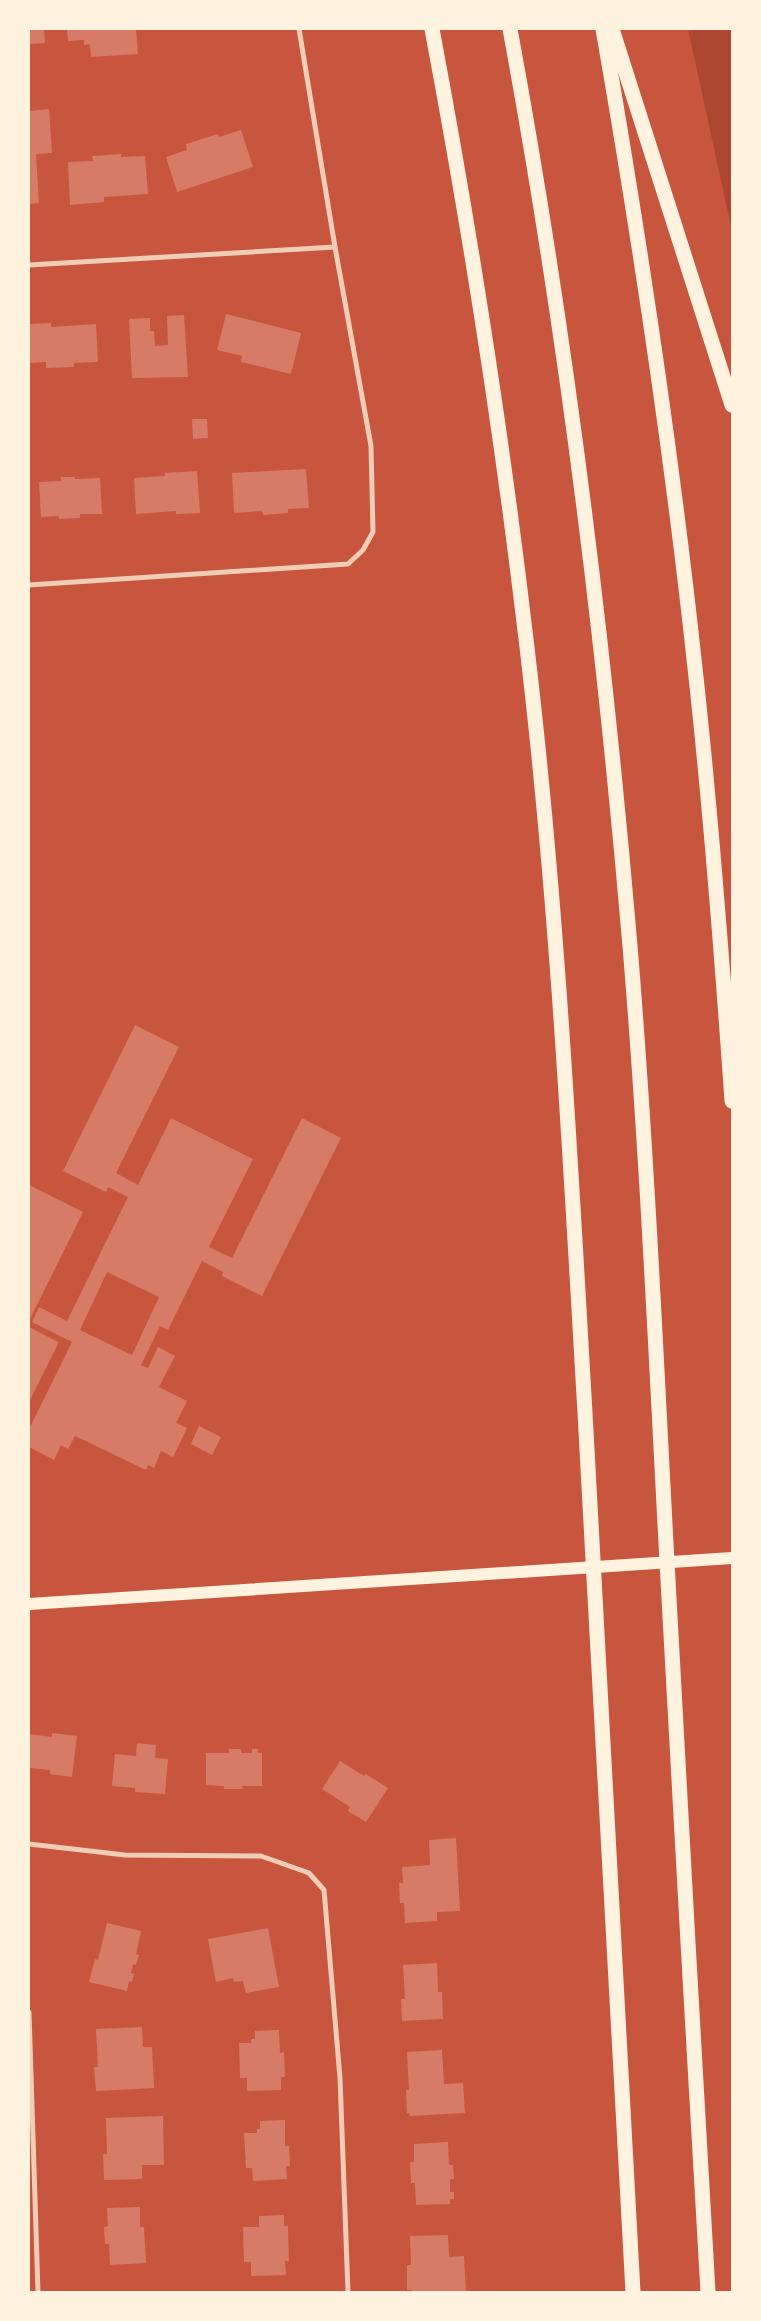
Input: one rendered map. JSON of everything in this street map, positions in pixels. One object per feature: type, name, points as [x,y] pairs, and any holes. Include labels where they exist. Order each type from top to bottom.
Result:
[{"type":"highway","points":[[432,29],[479,295],[505,469],[527,642],[546,830],[564,1045],[633,2292]]},
{"type":"highway","points":[[510,29],[570,405],[607,699],[632,973],[648,1193],[673,1681],[708,2292]]},
{"type":"highway","points":[[603,29],[631,190],[664,414],[684,570],[709,811],[732,1101]]},
{"type":"highway","points":[[612,29],[732,405]]},
{"type":"main road","points":[[29,1604],[732,1558]]},
{"type":"street","points":[[29,585],[348,564],[363,550],[373,532],[371,446],[335,247],[299,29]]},
{"type":"street","points":[[29,266],[335,247]]},
{"type":"street","points":[[29,1844],[125,1855],[261,1856],[309,1873],[324,1890],[340,2078],[348,2292]]},
{"type":"street","points":[[29,2012],[38,2292]]},
{"type":"shaded area","points":[[688,29],[732,29],[732,231]]},
{"type":"building","points":[[29,29],[44,29],[45,43],[29,44]]},
{"type":"building","points":[[67,29],[136,29],[138,54],[91,57],[90,44],[84,45],[84,40],[68,41]]},
{"type":"building","points":[[49,109],[52,153],[36,154],[39,203],[29,204],[29,111]]},
{"type":"building","points":[[241,130],[253,167],[177,192],[166,157],[187,150],[186,144],[218,134],[219,137]]},
{"type":"building","points":[[121,154],[121,157],[145,156],[148,194],[104,197],[104,202],[70,205],[68,162],[93,161],[92,156]]},
{"type":"building","points":[[226,314],[301,333],[291,374],[241,362],[242,356],[217,350]]},
{"type":"building","points":[[184,315],[188,377],[132,378],[129,319],[150,318],[150,331],[154,331],[155,346],[168,345],[167,316]]},
{"type":"building","points":[[51,323],[51,327],[96,324],[98,362],[74,363],[74,367],[46,368],[46,362],[29,363],[29,324]]},
{"type":"building","points":[[192,419],[207,419],[208,438],[193,439]]},
{"type":"building","points":[[306,469],[309,508],[288,509],[288,513],[263,515],[262,511],[234,513],[232,473]]},
{"type":"building","points":[[197,471],[200,513],[176,514],[176,511],[136,514],[134,478],[165,476],[165,473]]},
{"type":"building","points":[[61,477],[75,477],[75,479],[100,478],[102,514],[80,514],[80,518],[59,519],[59,516],[41,517],[39,482],[61,481]]},
{"type":"building","points":[[135,1025],[179,1047],[116,1173],[138,1185],[171,1118],[253,1159],[209,1247],[232,1258],[302,1118],[341,1138],[262,1296],[222,1276],[223,1272],[202,1261],[168,1330],[160,1326],[141,1365],[148,1368],[158,1347],[175,1356],[159,1387],[187,1401],[176,1423],[187,1428],[173,1457],[161,1451],[154,1468],[148,1465],[146,1470],[75,1436],[68,1449],[61,1445],[54,1460],[29,1447],[29,1429],[72,1342],[32,1322],[39,1307],[67,1321],[128,1197],[108,1187],[106,1192],[63,1171]],"holes":[[[107,1272],[159,1297],[132,1355],[80,1330]]]},
{"type":"building","points":[[29,1185],[83,1212],[29,1321]]},
{"type":"building","points":[[29,1327],[58,1342],[58,1344],[29,1402]]},
{"type":"building","points":[[199,1426],[221,1437],[212,1455],[191,1444]]},
{"type":"building","points":[[52,1733],[77,1736],[72,1777],[50,1774],[50,1770],[29,1768],[29,1734],[52,1737]]},
{"type":"building","points":[[137,1743],[156,1745],[155,1758],[168,1759],[165,1794],[135,1792],[135,1788],[112,1786],[115,1754],[136,1756]]},
{"type":"building","points":[[229,1749],[241,1749],[241,1753],[252,1753],[252,1749],[258,1749],[258,1753],[262,1753],[262,1786],[242,1786],[243,1789],[224,1789],[224,1786],[206,1785],[206,1753],[229,1753]]},
{"type":"building","points":[[340,1761],[388,1788],[366,1822],[348,1811],[350,1807],[322,1789]]},
{"type":"building","points":[[456,1838],[460,1911],[437,1912],[437,1921],[405,1923],[404,1903],[400,1903],[399,1883],[403,1883],[402,1867],[430,1865],[429,1840]]},
{"type":"building","points":[[107,1923],[141,1931],[136,1954],[139,1955],[136,1965],[133,1964],[131,1973],[134,1974],[132,1982],[129,1981],[127,1991],[89,1982],[95,1959],[98,1960]]},
{"type":"building","points":[[268,1928],[279,1987],[246,1993],[243,1981],[234,1982],[233,1978],[216,1982],[208,1939]]},
{"type":"building","points":[[437,1963],[438,1992],[442,1992],[443,2019],[402,2021],[401,1999],[405,1999],[403,1965]]},
{"type":"building","points":[[142,2027],[143,2047],[152,2047],[154,2088],[96,2091],[94,2067],[98,2067],[96,2029]]},
{"type":"building","points":[[279,2030],[280,2053],[284,2052],[285,2077],[281,2077],[281,2090],[247,2091],[247,2078],[240,2078],[239,2043],[251,2043],[251,2039],[255,2039],[255,2031]]},
{"type":"building","points":[[442,2050],[444,2084],[463,2083],[465,2113],[410,2116],[407,2113],[406,2090],[409,2090],[407,2052]]},
{"type":"building","points":[[163,2116],[164,2165],[142,2165],[142,2179],[104,2180],[103,2154],[107,2154],[106,2118]]},
{"type":"building","points":[[285,2120],[285,2146],[289,2146],[290,2166],[286,2166],[287,2179],[253,2181],[252,2168],[246,2168],[244,2133],[257,2133],[257,2129],[260,2129],[260,2121]]},
{"type":"building","points":[[448,2142],[449,2165],[453,2165],[454,2179],[450,2179],[450,2192],[454,2192],[454,2199],[450,2199],[450,2204],[416,2205],[415,2183],[411,2183],[410,2162],[414,2162],[414,2144]]},
{"type":"building","points":[[140,2207],[140,2227],[144,2227],[146,2263],[110,2265],[109,2244],[105,2244],[104,2227],[108,2226],[107,2208]]},
{"type":"building","points":[[284,2215],[284,2226],[288,2226],[289,2261],[285,2261],[286,2275],[251,2276],[251,2262],[244,2262],[243,2227],[259,2227],[259,2216]]},
{"type":"building","points":[[448,2235],[449,2257],[464,2256],[466,2292],[412,2292],[412,2290],[407,2290],[407,2265],[411,2265],[410,2236]]}]
